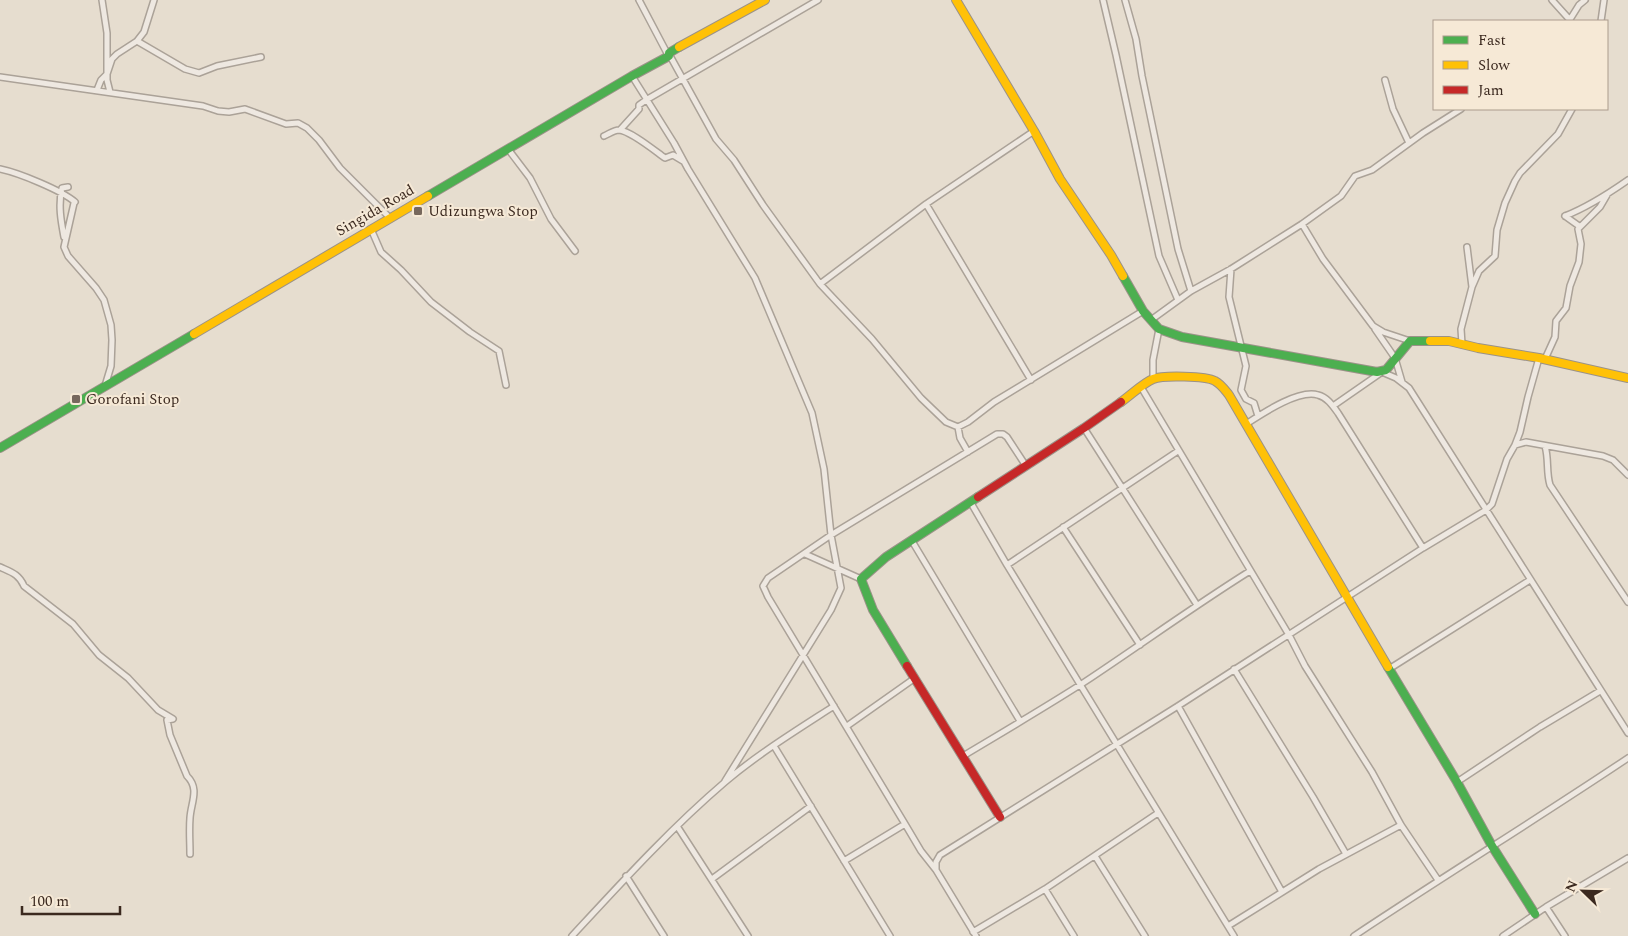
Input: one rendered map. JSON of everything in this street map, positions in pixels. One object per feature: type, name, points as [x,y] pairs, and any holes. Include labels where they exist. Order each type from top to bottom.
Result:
[{"type":"main road","name":"Singida Road","points":[[0,448],[632,76],[765,0]]},
{"type":"main road","points":[[956,0],[1034,131],[1060,179],[1111,256],[1143,311],[1159,329],[1182,337],[1376,372],[1386,370],[1410,341],[1449,341],[1628,378]]},
{"type":"main road","points":[[1000,818],[873,610],[862,579],[886,557],[971,504],[1153,379],[1170,377],[1204,378],[1214,380],[1222,386],[1246,424],[1457,782],[1492,846],[1535,914]]},
{"type":"street","points":[[102,0],[107,39],[107,74],[110,92]]},
{"type":"street","points":[[97,90],[101,80],[107,74],[112,59],[137,41],[144,32],[154,0]]},
{"type":"street","points":[[639,0],[716,139],[734,160],[780,229],[820,284],[872,340],[921,398],[946,422],[958,427],[968,422],[994,402],[1143,311]]},
{"type":"street","points":[[604,136],[620,130],[639,109],[639,105],[646,100],[818,0]]},
{"type":"street","points":[[1103,0],[1159,256],[1178,300]]},
{"type":"street","points":[[1125,0],[1136,39],[1178,248],[1191,291]]},
{"type":"street","points":[[1552,0],[1569,20],[1579,5],[1585,0]]},
{"type":"street","points":[[1601,20],[1604,0]]},
{"type":"street","points":[[137,41],[185,70],[200,73],[217,66],[261,57]]},
{"type":"street","points":[[0,76],[203,106],[218,111],[229,112],[245,109],[286,124],[298,124],[307,128],[319,140],[340,168],[390,218]]},
{"type":"street","points":[[632,76],[754,278],[812,413],[824,469],[831,535],[840,588],[838,597],[726,781]]},
{"type":"street","points":[[1385,80],[1393,109],[1409,143]]},
{"type":"street","points":[[1151,320],[1191,291],[1231,269],[1302,224],[1340,196],[1355,176],[1372,170],[1459,110]]},
{"type":"street","points":[[1462,344],[1462,323],[1472,287],[1479,271],[1495,256],[1497,230],[1505,203],[1515,181],[1520,173],[1558,134],[1571,110]]},
{"type":"street","points":[[620,130],[633,136],[665,158],[672,156],[684,162]]},
{"type":"street","points":[[820,284],[926,204],[1034,131]]},
{"type":"street","points":[[508,149],[530,178],[550,219],[575,251]]},
{"type":"street","points":[[0,169],[61,194],[75,202],[64,247],[68,256],[104,300],[111,325],[112,340],[111,366],[104,387]]},
{"type":"street","points":[[1579,226],[1565,216],[1579,211],[1628,180]]},
{"type":"street","points":[[65,240],[60,212],[61,194],[62,188],[68,187]]},
{"type":"street","points":[[936,870],[936,862],[940,855],[1117,745],[1486,510],[1492,504],[1507,459],[1520,432],[1528,396],[1542,359],[1555,337],[1556,321],[1566,308],[1581,244],[1578,232],[1579,226],[1598,209],[1607,194]]},
{"type":"street","points":[[926,204],[1031,380]]},
{"type":"street","points":[[1302,224],[1323,259],[1395,358],[1402,382]]},
{"type":"street","points":[[371,229],[381,252],[431,302],[470,332],[499,351],[506,385]]},
{"type":"street","points":[[1467,247],[1472,287]]},
{"type":"street","points":[[1231,269],[1229,297],[1246,366],[1240,390],[1246,399],[1254,404],[1258,416]]},
{"type":"street","points":[[1373,326],[1383,332],[1410,341]]},
{"type":"street","points":[[1153,379],[1159,329]]},
{"type":"street","points":[[1333,406],[1382,372],[1402,382],[1409,388],[1628,734]]},
{"type":"street","points":[[1141,387],[1289,635],[1305,666],[1372,772],[1401,825],[1438,880]]},
{"type":"street","points":[[1246,424],[1297,396],[1308,393],[1320,395],[1333,406],[1424,548]]},
{"type":"street","points":[[958,427],[960,438],[968,452]]},
{"type":"street","points":[[1084,428],[1197,604]]},
{"type":"street","points":[[1026,466],[1003,434],[997,434],[831,535],[768,578],[763,586],[803,656],[974,934],[1158,813]]},
{"type":"street","points":[[1515,445],[1526,442],[1603,456],[1612,460],[1628,475]]},
{"type":"street","points":[[1545,446],[1548,455],[1550,485],[1628,602]]},
{"type":"street","points":[[1007,565],[1178,451]]},
{"type":"street","points":[[971,504],[1234,936]]},
{"type":"street","points":[[1063,527],[1140,645]]},
{"type":"street","points":[[912,541],[1020,721]]},
{"type":"street","points":[[805,554],[862,579]]},
{"type":"street","points":[[0,567],[14,573],[20,578],[24,586],[73,624],[99,655],[128,678],[158,710],[173,719],[167,720],[170,735],[184,770],[192,781],[194,794],[190,815],[190,854]]},
{"type":"street","points":[[963,756],[1080,684],[1250,570]]},
{"type":"street","points":[[1389,669],[1530,580]]},
{"type":"street","points":[[1234,670],[1313,796],[1346,854]]},
{"type":"street","points":[[847,726],[915,678]]},
{"type":"street","points":[[1457,782],[1540,727],[1600,691]]},
{"type":"street","points":[[572,936],[626,876],[726,781],[834,706]]},
{"type":"street","points":[[1178,706],[1282,892]]},
{"type":"street","points":[[774,746],[890,936]]},
{"type":"street","points":[[1354,936],[1628,758]]},
{"type":"street","points":[[712,879],[810,806]]},
{"type":"street","points":[[844,861],[905,824]]},
{"type":"street","points":[[1228,926],[1346,854],[1401,825]]},
{"type":"street","points":[[677,826],[748,936]]},
{"type":"street","points":[[1095,856],[1145,936]]},
{"type":"street","points":[[1503,936],[1546,907],[1628,858]]},
{"type":"street","points":[[626,876],[664,936]]},
{"type":"street","points":[[1045,889],[1074,936]]},
{"type":"street","points":[[1546,907],[1564,936]]},
{"type":"traffic: fast","points":[[428,196],[669,56],[669,53],[679,47]]},
{"type":"traffic: fast","points":[[1123,276],[1143,311],[1159,329],[1182,337],[1377,372],[1386,370],[1410,341],[1430,341]]},
{"type":"traffic: fast","points":[[0,448],[194,334]]},
{"type":"traffic: fast","points":[[907,666],[873,610],[861,579],[886,557],[978,497]]},
{"type":"traffic: fast","points":[[1388,667],[1457,782],[1492,846],[1535,914]]},
{"type":"traffic: slow","points":[[679,47],[765,0]]},
{"type":"traffic: slow","points":[[956,0],[1034,131],[1060,179],[1123,276]]},
{"type":"traffic: slow","points":[[194,334],[428,196]]},
{"type":"traffic: slow","points":[[1430,341],[1449,341],[1539,358],[1628,378]]},
{"type":"traffic: slow","points":[[1121,402],[1145,383],[1158,378],[1194,377],[1210,379],[1221,385],[1229,395],[1388,667]]},
{"type":"traffic: jam","points":[[978,497],[1121,402]]},
{"type":"traffic: jam","points":[[907,666],[1000,817]]},
{"type":"place","name":"Udizungwa Stop","points":[[418,211]]},
{"type":"place","name":"Gorofani Stop","points":[[76,399]]}]
